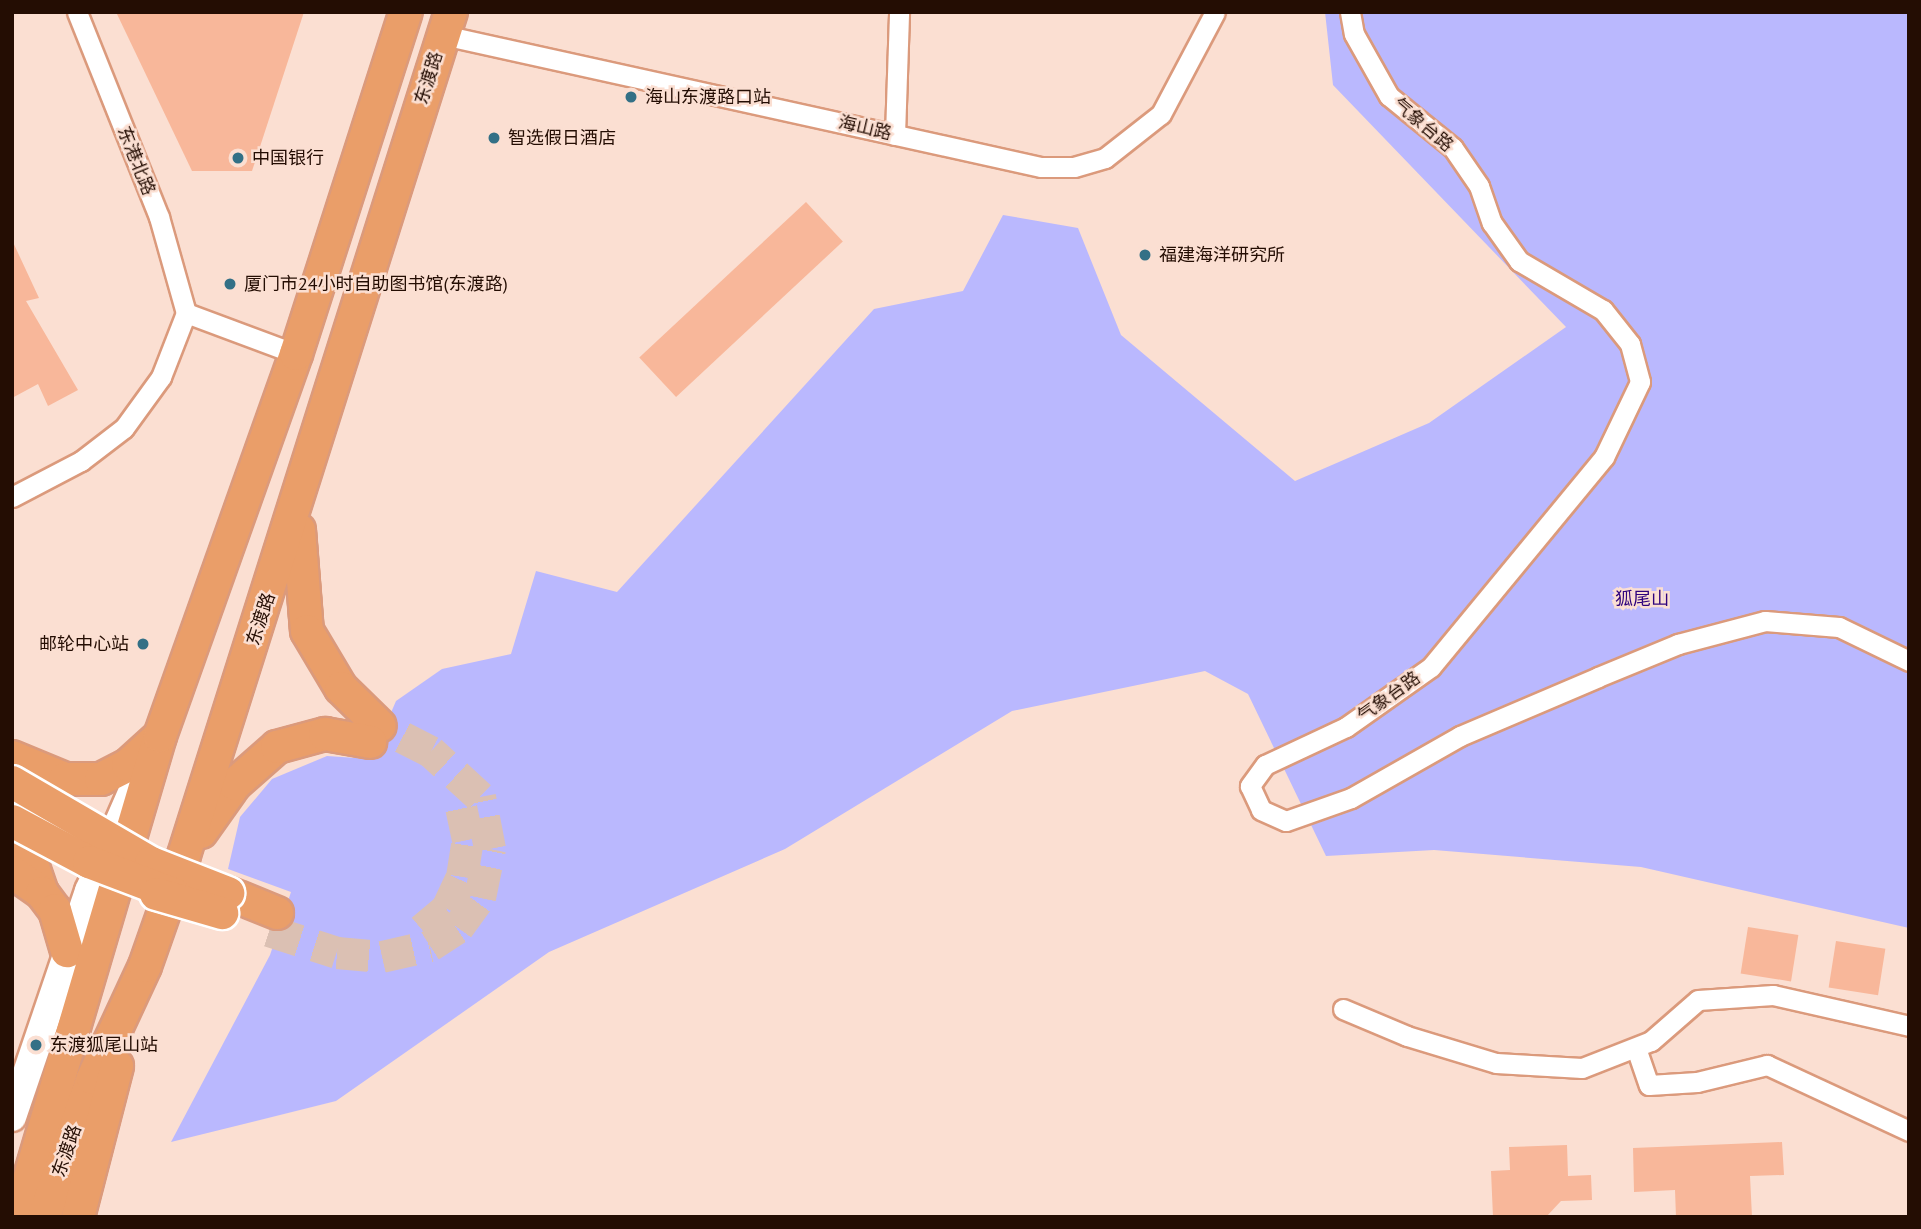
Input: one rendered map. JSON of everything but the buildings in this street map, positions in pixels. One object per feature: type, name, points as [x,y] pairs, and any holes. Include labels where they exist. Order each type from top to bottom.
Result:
[{"type":"main road","name":"东渡路","points":[[18,1217],[160,736],[296,355],[406,12]]},
{"type":"main road","name":"东渡路","points":[[44,1217],[93,1078],[145,965],[184,855],[298,504],[447,23]]},
{"type":"main road","points":[[184,855],[235,784],[277,747],[326,734],[375,734],[341,688],[307,631],[298,504]]},
{"type":"main road","points":[[14,766],[65,779],[101,779],[128,765],[160,736]]},
{"type":"main road","points":[[12,1116],[67,951],[114,826],[160,736]]},
{"type":"main road","points":[[14,766],[29,771],[33,790],[23,822],[12,830],[29,855],[42,893]]},
{"type":"main road","points":[[14,766],[152,863]]},
{"type":"main road","points":[[12,804],[152,863],[225,903]]},
{"type":"main road","points":[[12,821],[89,862],[225,903],[273,922]]},
{"type":"main road","points":[[38,1142],[114,826]]},
{"type":"main road","points":[[12,841],[111,882],[225,903]]},
{"type":"main road","points":[[12,872],[42,893],[55,910],[67,951]]},
{"type":"main road","points":[[78,1217],[145,965]]},
{"type":"street","name":"东港北路","points":[[76,12],[159,217],[186,313]]},
{"type":"street","points":[[895,135],[899,12]]},
{"type":"street","name":"海山路","points":[[447,23],[895,135],[1041,167],[1074,167],[1105,158],[1161,114],[1214,12]]},
{"type":"street","name":"气象台路","points":[[1350,12],[1354,34],[1389,96],[1454,148],[1479,186],[1492,223],[1519,261],[1603,310],[1630,344],[1640,382],[1604,457],[1431,667],[1346,727],[1265,765],[1250,786],[1261,810],[1286,821],[1351,797],[1460,736],[1598,677],[1678,644],[1765,621],[1839,627],[1909,661]]},
{"type":"street","points":[[12,497],[80,461],[124,428],[161,377],[186,313],[296,355]]},
{"type":"street","points":[[1343,1009],[1407,1036],[1496,1063],[1582,1068],[1651,1041],[1698,1000],[1773,995],[1909,1026]]},
{"type":"street","points":[[1636,1048],[1649,1085],[1697,1082],[1767,1065],[1909,1131]]},
{"type":"green space","name":"狐尾山","points":[[1325,12],[1909,12],[1909,928],[1641,867],[1434,850],[1326,856],[1248,694],[1205,671],[1012,711],[785,849],[549,952],[336,1101],[171,1142],[270,955],[291,892],[228,869],[240,817],[272,779],[327,756],[371,759],[396,701],[442,669],[511,654],[536,571],[617,592],[874,309],[963,291],[1003,215],[1078,228],[1121,335],[1295,481],[1429,423],[1566,327],[1333,85]]},
{"type":"tunnel","points":[[269,931],[337,953],[382,957],[430,946],[458,928],[480,898],[490,849],[480,797],[431,752],[380,726]]},
{"type":"tunnel","points":[[422,930],[447,909],[462,877],[468,840],[461,806]]},
{"type":"place","name":"海山东渡路口站","points":[[631,97]]},
{"type":"place","name":"智选假日酒店","points":[[494,138]]},
{"type":"place","name":"中国银行","points":[[238,158]]},
{"type":"place","name":"福建海洋研究所","points":[[1145,255]]},
{"type":"place","name":"厦门市24小时自助图书馆(东渡路)","points":[[230,284]]},
{"type":"place","name":"邮轮中心站","points":[[143,644]]},
{"type":"place","name":"东渡狐尾山站","points":[[36,1045]]}]
